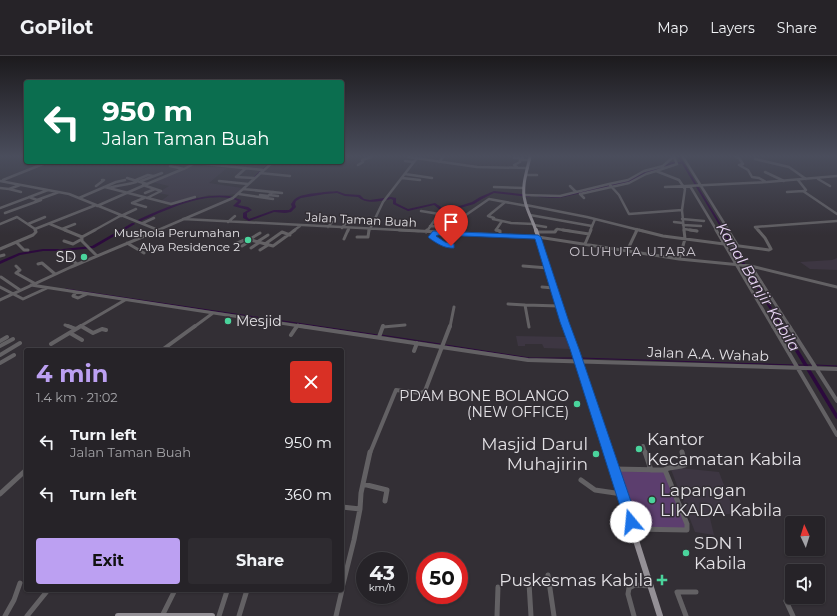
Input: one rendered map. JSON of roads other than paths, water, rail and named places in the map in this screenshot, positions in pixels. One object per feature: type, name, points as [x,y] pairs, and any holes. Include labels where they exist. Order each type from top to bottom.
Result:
[{"type":"main road","points":[[525,183],[524,196],[527,206],[623,494],[660,616]]},
{"type":"main road","points":[[118,616],[212,616]]},
{"type":"street","points":[[15,183],[49,189],[79,198],[137,223],[158,230]]},
{"type":"street","points":[[98,183],[93,187],[99,190]]},
{"type":"street","points":[[79,198],[115,183]]},
{"type":"street","points":[[109,188],[118,184],[124,186],[131,183]]},
{"type":"street","points":[[0,300],[70,266],[236,197],[247,184],[243,183]]},
{"type":"street","points":[[357,237],[368,237],[369,229],[384,201],[396,183]]},
{"type":"street","points":[[584,198],[580,194],[619,183]]},
{"type":"street","points":[[524,196],[557,197],[576,192],[628,183]]},
{"type":"street","points":[[679,260],[685,239],[682,210],[685,189],[682,183]]},
{"type":"street","points":[[698,183],[737,246]]},
{"type":"street","points":[[665,187],[748,183]]},
{"type":"street","points":[[801,183],[806,190],[803,191]]},
{"type":"street","points":[[825,183],[830,186]]},
{"type":"street","points":[[9,189],[21,184]]},
{"type":"street","points":[[0,245],[2,249],[35,233],[35,229],[96,206],[145,184],[161,191],[132,203],[146,208]]},
{"type":"street","points":[[570,186],[576,192]]},
{"type":"street","points":[[610,186],[619,195],[629,214],[682,210]]},
{"type":"street","points":[[690,186],[837,435]]},
{"type":"street","points":[[105,187],[172,204],[195,197]]},
{"type":"street","points":[[494,187],[524,188]]},
{"type":"street","points":[[0,188],[22,192]]},
{"type":"street","points":[[0,208],[49,189]]},
{"type":"street","points":[[145,193],[155,189]]},
{"type":"street","points":[[243,189],[282,192]]},
{"type":"street","points":[[787,192],[803,191],[837,214]]},
{"type":"street","points":[[5,213],[60,192]]},
{"type":"street","points":[[269,195],[273,192]]},
{"type":"street","points":[[239,194],[272,199]]},
{"type":"street","points":[[260,196],[278,196]]},
{"type":"street","points":[[29,197],[46,202]]},
{"type":"street","points":[[18,198],[22,200]]},
{"type":"street","points":[[421,212],[462,217],[488,200],[595,219],[659,235],[769,250],[771,249],[765,238],[754,227],[837,221]]},
{"type":"street","points":[[504,203],[488,216],[502,221],[546,227]]},
{"type":"street","points":[[429,212],[432,208]]},
{"type":"street","points":[[64,241],[73,244],[101,227],[136,209]]},
{"type":"street","points":[[426,232],[439,213]]},
{"type":"street","points":[[530,215],[592,226]]},
{"type":"street","points":[[228,222],[235,216]]},
{"type":"street","points":[[0,224],[17,217],[35,229]]},
{"type":"street","points":[[28,224],[45,217]]},
{"type":"street","points":[[142,224],[154,218]]},
{"type":"street","points":[[585,244],[595,219]]},
{"type":"street","points":[[682,219],[704,221]]},
{"type":"street","name":"Jalan Taman Buah","points":[[183,220],[500,236],[537,235]]},
{"type":"street","points":[[500,236],[500,231],[496,230],[502,221]]},
{"type":"street","points":[[565,231],[567,221]]},
{"type":"street","points":[[328,227],[332,222]]},
{"type":"street","points":[[674,222],[701,226]]},
{"type":"street","points":[[342,228],[346,223]]},
{"type":"street","points":[[49,224],[82,238],[82,242],[97,256]]},
{"type":"street","points":[[62,229],[75,224]]},
{"type":"street","points":[[235,244],[243,239],[273,246],[290,235],[300,226]]},
{"type":"street","points":[[430,226],[443,227]]},
{"type":"street","points":[[550,227],[565,231],[589,234]]},
{"type":"street","points":[[344,239],[349,228]]},
{"type":"street","points":[[537,235],[555,232],[557,229]]},
{"type":"street","points":[[627,251],[637,229]]},
{"type":"street","points":[[684,229],[697,232]]},
{"type":"street","points":[[260,250],[282,232],[290,235]]},
{"type":"street","points":[[242,246],[260,233]]},
{"type":"street","points":[[436,233],[432,238],[451,246]]},
{"type":"street","points":[[251,248],[268,235]]},
{"type":"street","points":[[537,235],[679,260],[750,266],[837,287]]},
{"type":"street","points":[[16,242],[24,250],[28,250]]},
{"type":"street","points":[[127,243],[144,253]]},
{"type":"street","points":[[64,258],[69,258],[77,264]]},
{"type":"street","points":[[38,264],[42,263],[55,274]]},
{"type":"street","name":"Jalan A.A. Wahab","points":[[16,266],[20,270],[16,273],[32,284],[48,287],[125,300],[535,360],[837,369]]},
{"type":"street","points":[[523,266],[548,268]]},
{"type":"street","points":[[750,266],[814,368],[837,401]]},
{"type":"street","points":[[1,277],[20,290]]},
{"type":"street","points":[[0,287],[23,299],[48,287]]},
{"type":"street","points":[[542,287],[554,288]]},
{"type":"street","points":[[51,344],[125,300]]},
{"type":"street","points":[[508,304],[560,306]]},
{"type":"street","points":[[525,305],[529,327]]},
{"type":"street","points":[[344,580],[360,509],[363,484],[371,448],[395,391],[398,390],[420,393],[425,391],[451,324],[454,307]]},
{"type":"street","points":[[165,348],[213,313]]},
{"type":"street","points":[[65,325],[76,329]]},
{"type":"street","points":[[291,335],[298,325]]},
{"type":"street","points":[[379,337],[383,326],[405,325]]},
{"type":"street","points":[[81,326],[93,333],[102,329],[106,330]]},
{"type":"street","points":[[70,333],[82,340]]},
{"type":"street","points":[[0,341],[7,337]]},
{"type":"street","points":[[0,346],[13,339]]},
{"type":"street","points":[[1,352],[20,343]]},
{"type":"street","points":[[414,351],[417,343]]},
{"type":"street","points":[[0,363],[14,355]]},
{"type":"street","points":[[643,446],[651,470]]},
{"type":"street","points":[[614,469],[665,470],[670,467],[685,466],[685,460],[682,452]]},
{"type":"street","points":[[634,530],[687,530],[687,524],[665,470]]},
{"type":"street","points":[[0,494],[24,472]]},
{"type":"street","points":[[581,480],[595,490],[623,494]]},
{"type":"street","points":[[363,484],[387,490],[385,501]]},
{"type":"street","points":[[344,507],[360,509]]},
{"type":"street","points":[[548,576],[554,616]]},
{"type":"street","points":[[521,581],[530,583],[531,616]]},
{"type":"street","points":[[5,616],[14,600],[20,583]]},
{"type":"street","points":[[634,616],[628,594],[629,588],[635,585],[651,586]]},
{"type":"street","points":[[497,616],[498,587]]},
{"type":"street","points":[[27,616],[46,592]]},
{"type":"street","points":[[162,616],[174,592]]},
{"type":"street","points":[[219,616],[227,592]]},
{"type":"street","points":[[239,616],[246,592]]},
{"type":"street","points":[[336,616],[341,592]]},
{"type":"street","points":[[686,616],[677,592],[696,592]]},
{"type":"street","points":[[787,604],[793,616]]},
{"type":"waterway","points":[[539,196],[559,197],[620,183]]},
{"type":"waterway","name":"Kanal Banjir Kabila","points":[[695,183],[724,231]]},
{"type":"waterway","points":[[138,221],[182,203],[218,197],[230,197],[240,201],[235,206],[250,210],[245,213],[245,218],[249,220],[274,211],[290,211],[294,207],[293,204],[295,200],[300,197],[325,193],[337,192],[345,195],[359,196],[363,200],[370,201],[391,198],[395,199],[394,203],[408,210],[435,204],[440,208],[453,209],[473,203],[494,192],[529,196]]},
{"type":"waterway","points":[[0,263],[19,254],[43,250],[93,247],[133,224]]},
{"type":"waterway","name":"Kanal Banjir Kabila","points":[[723,230],[782,327]]},
{"type":"waterway","points":[[66,289],[378,335]]},
{"type":"waterway","name":"Kanal Banjir Kabila","points":[[782,326],[837,417]]},
{"type":"waterway","points":[[381,335],[440,344]]},
{"type":"waterway","points":[[446,345],[530,358],[572,358]]},
{"type":"waterway","points":[[580,358],[794,365]]},
{"type":"waterway","name":"Kanal Banjir Kabila","points":[[798,365],[812,365]]},
{"type":"waterway","points":[[816,365],[837,366]]},
{"type":"place","name":"Mushola Perumahan Alya Residence 2","points":[[248,240]]},
{"type":"place","name":"SD","points":[[84,257]]},
{"type":"place","name":"Mesjid","points":[[228,321]]},
{"type":"place","name":"PDAM BONE BOLANGO (NEW OFFICE)","points":[[577,404]]},
{"type":"place","name":"Kantor Kecamatan Kabila","points":[[639,449]]},
{"type":"place","name":"Masjid Darul Muhajirin","points":[[596,454]]},
{"type":"place","name":"Lapangan LIKADA Kabila","points":[[652,500]]},
{"type":"place","name":"SDN 1 Kabila","points":[[686,553]]},
{"type":"place","name":"Puskesmas Kabila","points":[[662,580]]},
{"type":"district","name":"OLUHUTA UTARA","points":[[633,251]]}]
